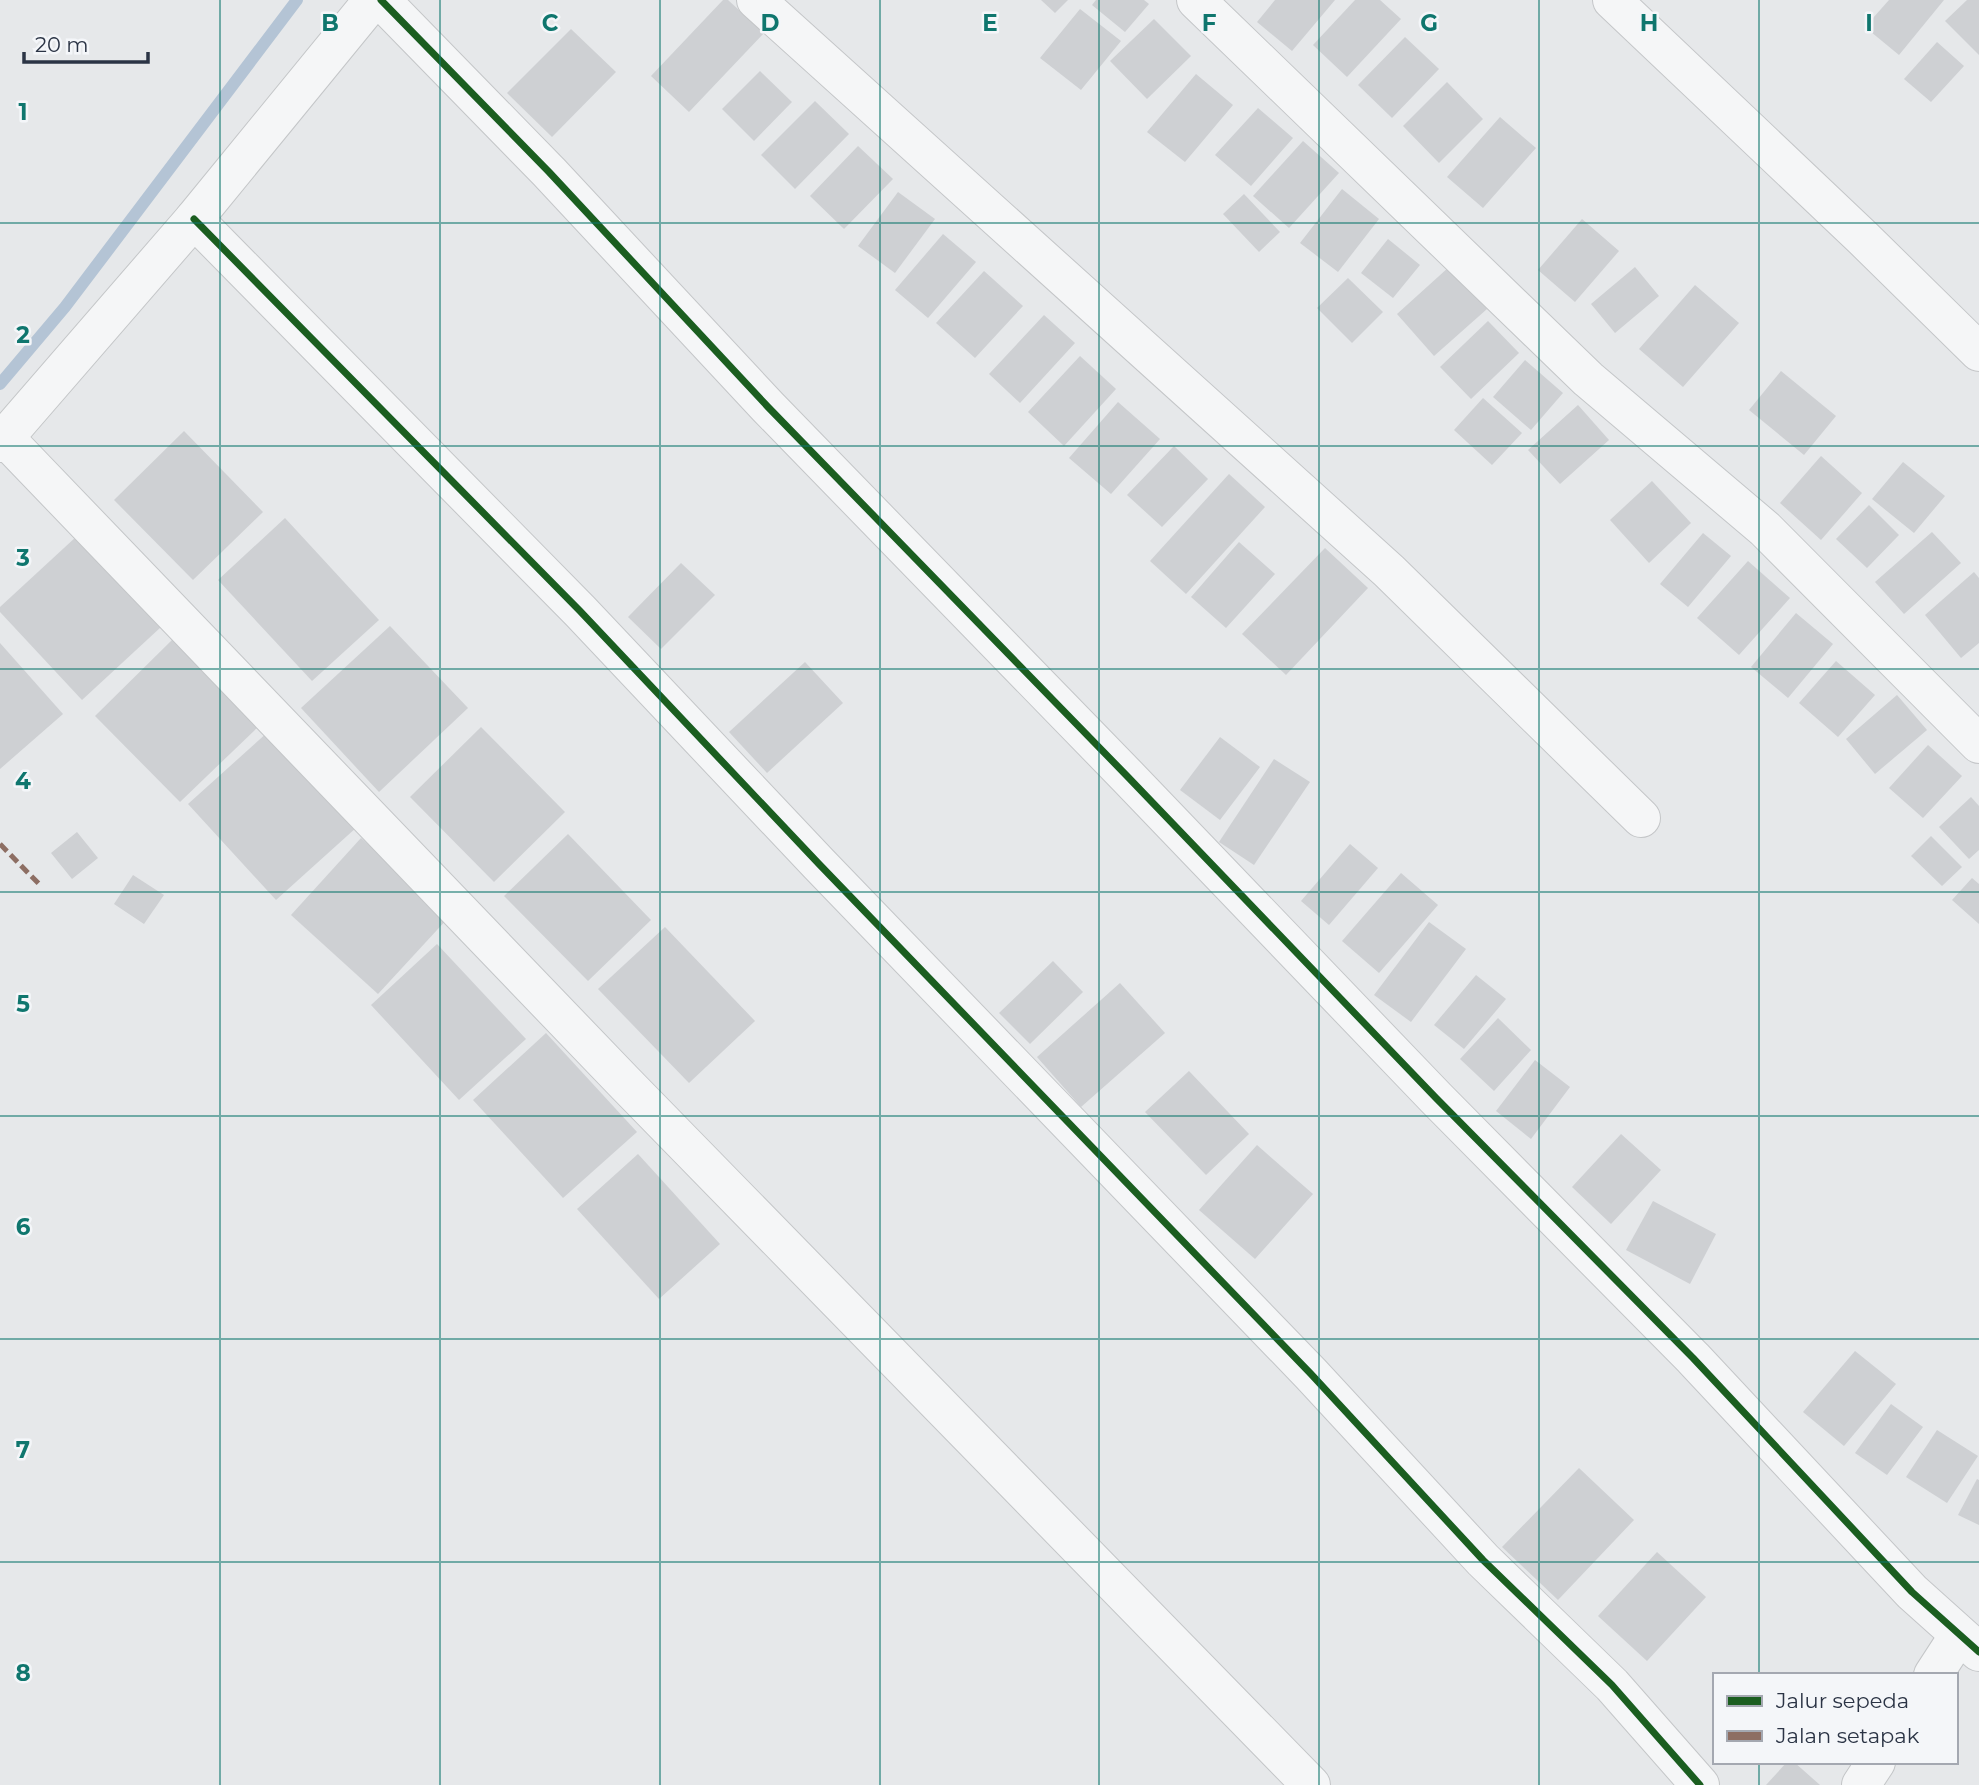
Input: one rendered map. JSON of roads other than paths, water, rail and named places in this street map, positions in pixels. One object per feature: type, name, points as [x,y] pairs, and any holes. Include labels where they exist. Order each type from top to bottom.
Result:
[{"type":"street","points":[[373,0],[194,219],[2,440],[1311,1785]]},
{"type":"street","points":[[381,0],[549,172],[768,407],[1118,766],[1436,1098],[1693,1357],[1912,1592],[1969,1643],[1935,1673]]},
{"type":"street","points":[[756,0],[1389,571],[1641,818]]},
{"type":"street","points":[[1196,0],[1588,379],[1765,529],[1979,744]]},
{"type":"street","points":[[1612,0],[1979,352]]},
{"type":"street","points":[[194,219],[580,611],[819,864],[1311,1374],[1483,1560],[1612,1685],[1700,1785]]},
{"type":"street","points":[[1861,1785],[1875,1764]]},
{"type":"waterway","points":[[0,384],[65,307],[297,0]]}]
